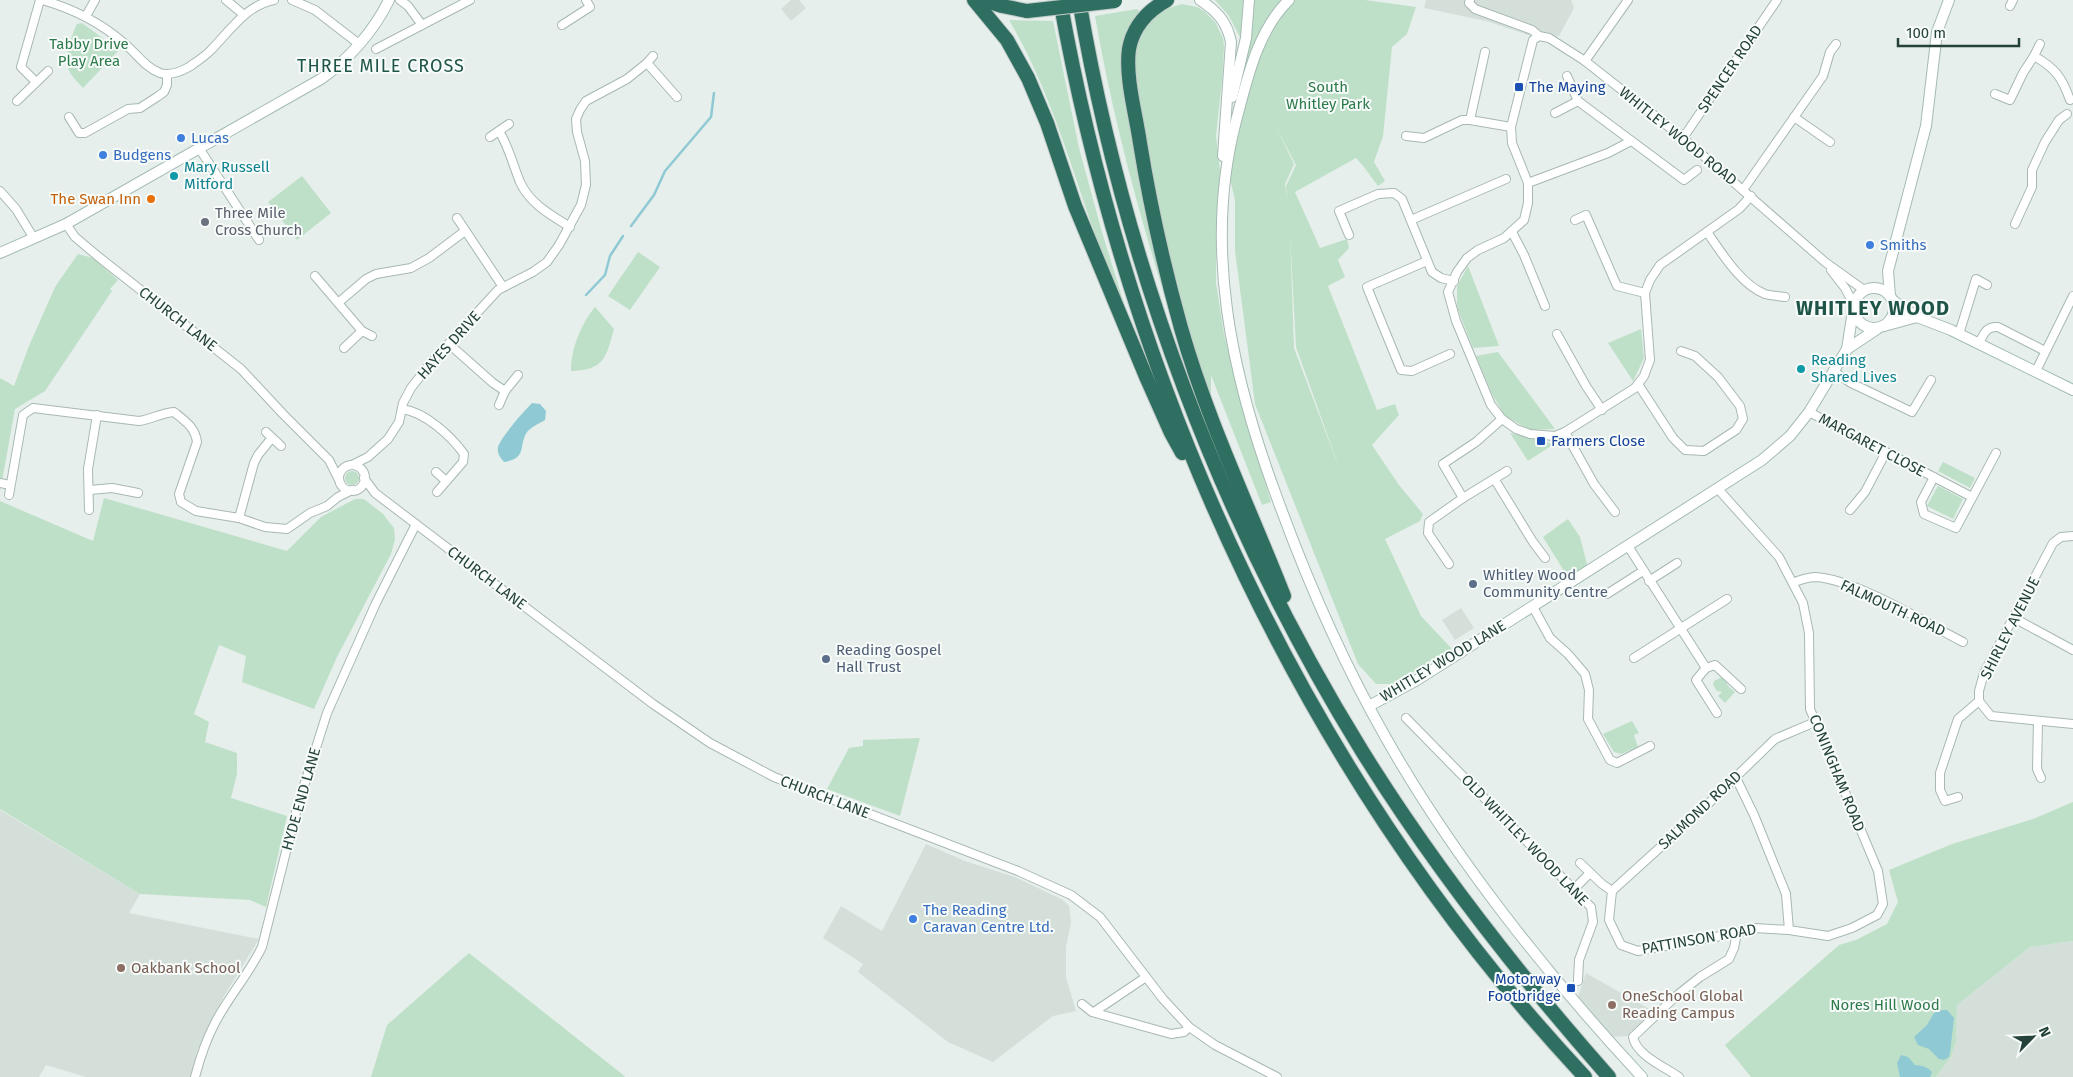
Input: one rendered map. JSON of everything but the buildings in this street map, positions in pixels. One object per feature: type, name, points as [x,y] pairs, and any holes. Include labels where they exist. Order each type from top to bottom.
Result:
[{"type":"highway","points":[[974,0],[1007,40],[1028,78],[1046,122],[1075,206],[1099,260],[1128,336],[1171,433],[1212,506]]},
{"type":"highway","points":[[984,0],[1028,11],[1118,0]]},
{"type":"highway","points":[[1060,0],[1079,95],[1122,260],[1192,460],[1257,601],[1298,679],[1346,761],[1388,827],[1444,907],[1504,983],[1585,1077]]},
{"type":"highway","points":[[1079,0],[1096,90],[1120,189],[1147,283],[1179,376],[1229,500],[1263,573],[1310,662],[1361,750],[1397,806],[1465,902],[1551,1011],[1610,1077]]},
{"type":"highway","points":[[1167,0],[1139,23],[1130,48],[1130,74],[1146,180],[1181,329],[1227,460],[1310,662]]},
{"type":"street","points":[[36,82],[21,67],[41,0],[86,16],[126,45],[146,66],[167,74],[180,72],[208,53],[244,15],[265,2],[274,0]]},
{"type":"street","points":[[86,16],[95,0]]},
{"type":"street","points":[[226,0],[244,15]]},
{"type":"street","points":[[292,0],[315,10],[359,44]]},
{"type":"street","points":[[0,253],[66,224],[331,72],[359,44],[377,21],[389,0]]},
{"type":"street","points":[[400,0],[408,6],[422,25]]},
{"type":"street","points":[[376,49],[470,0]]},
{"type":"street","points":[[562,24],[590,7],[586,0]]},
{"type":"street","points":[[1200,0],[1216,11],[1220,17],[1229,37],[1231,53],[1224,146],[1225,176],[1221,225],[1225,302],[1236,363],[1267,472],[1294,546],[1369,706]]},
{"type":"street","points":[[1227,112],[1243,53],[1248,23],[1249,0]]},
{"type":"street","points":[[1225,176],[1237,117],[1259,46],[1274,17],[1289,0]]},
{"type":"street","name":"WHITLEY WOOD ROAD","points":[[1470,0],[1469,3],[1475,9],[1532,30],[1539,36],[1549,38],[1586,61],[1683,138],[1825,262],[1864,290]]},
{"type":"street","points":[[1586,61],[1628,0]]},
{"type":"street","name":"SPENCER ROAD","points":[[1683,138],[1778,0]]},
{"type":"street","points":[[1880,327],[1892,318],[1894,309],[1888,271],[1926,126],[1937,32],[1949,0]]},
{"type":"street","points":[[387,33],[391,41]]},
{"type":"street","points":[[1539,36],[1533,40],[1511,127],[1512,143],[1528,183],[1528,203],[1524,220],[1504,238],[1478,250],[1467,258],[1457,272],[1448,292],[1456,321],[1492,405],[1502,419],[1516,429],[1530,434],[1555,436],[1602,410],[1638,384],[1644,376],[1650,360],[1645,293],[1650,280],[1660,265],[1739,210],[1750,196]]},
{"type":"street","points":[[1743,190],[1823,76],[1830,52],[1836,44]]},
{"type":"street","points":[[1995,94],[2010,100],[2040,44]]},
{"type":"street","points":[[1470,120],[1485,52]]},
{"type":"street","name":"HAYES DRIVE","points":[[348,466],[368,457],[396,429],[406,395],[411,388],[449,344],[504,287],[533,272],[547,262],[570,227],[581,204],[586,185],[585,161],[577,132],[576,119],[580,110],[586,102],[627,79],[653,56]]},
{"type":"street","points":[[2015,224],[2032,187],[2032,170],[2045,142],[2059,120],[2070,116],[2067,105],[2072,100],[2063,82],[2051,66],[2034,56]]},
{"type":"street","points":[[647,63],[677,97]]},
{"type":"street","points":[[17,101],[48,71]]},
{"type":"street","points":[[69,117],[79,132],[85,133],[128,109],[140,108],[158,97],[164,92],[167,74]]},
{"type":"street","points":[[1567,76],[1578,101],[1684,180],[1698,170]]},
{"type":"street","points":[[1555,113],[1578,101]]},
{"type":"street","points":[[1794,117],[1830,142]]},
{"type":"street","points":[[1406,136],[1424,138],[1462,120],[1511,127]]},
{"type":"street","points":[[490,137],[509,124]]},
{"type":"street","points":[[499,131],[506,141],[521,183],[530,198],[545,211],[570,227]]},
{"type":"street","points":[[1528,183],[1608,153],[1631,140]]},
{"type":"street","points":[[199,148],[259,240]]},
{"type":"street","points":[[1411,220],[1506,179]]},
{"type":"street","points":[[0,191],[16,209],[33,237]]},
{"type":"street","points":[[1349,235],[1339,211],[1378,194],[1394,193],[1402,199],[1432,272],[1441,278],[1454,281]]},
{"type":"street","points":[[1575,220],[1586,215],[1617,286],[1645,293]]},
{"type":"street","points":[[457,218],[504,287]]},
{"type":"street","name":"CHURCH LANE","points":[[66,224],[75,236],[100,258],[241,369],[303,435],[330,460],[340,482]]},
{"type":"street","points":[[338,302],[376,274],[411,268],[429,258],[465,231]]},
{"type":"street","points":[[1512,232],[1524,255],[1545,306]]},
{"type":"street","points":[[1707,232],[1728,262],[1750,285],[1765,293],[1785,297]]},
{"type":"street","points":[[1427,261],[1367,287],[1401,370],[1412,370],[1450,354]]},
{"type":"street","name":"WHITLEY WOOD ROAD","points":[[1825,262],[1845,288],[1853,307]]},
{"type":"street","points":[[1875,287],[1888,271]]},
{"type":"street","points":[[315,276],[362,330],[372,336]]},
{"type":"street","points":[[1959,334],[1976,279],[1987,285]]},
{"type":"street","points":[[1916,317],[1880,327],[1867,328],[1858,322],[1853,307],[1859,294],[1864,290],[1875,287],[1883,289],[1891,298],[1916,317],[1979,343],[2073,390]]},
{"type":"street","points":[[2036,371],[2073,296]]},
{"type":"street","name":"WHITLEY WOOD LANE","points":[[1847,349],[1853,307]]},
{"type":"street","points":[[1979,343],[1986,330],[1991,326],[1998,327],[2045,351]]},
{"type":"street","name":"WHITLEY WOOD LANE","points":[[1642,1077],[1571,997],[1478,877],[1405,771],[1369,706],[1417,680],[1762,460],[1790,436],[1809,412],[1847,349],[1880,327]]},
{"type":"street","points":[[344,348],[362,330]]},
{"type":"street","points":[[1556,334],[1602,410]]},
{"type":"street","points":[[449,344],[493,383],[505,391]]},
{"type":"street","points":[[1638,384],[1673,438],[1685,450],[1704,452],[1736,430],[1743,419],[1740,406],[1709,368],[1695,356],[1681,351]]},
{"type":"street","points":[[1833,371],[1851,384],[1912,412],[1931,380]]},
{"type":"street","points":[[499,405],[505,391],[518,375]]},
{"type":"street","points":[[9,495],[23,414],[34,408],[139,421],[152,419],[164,413],[174,412],[192,426],[196,434],[197,442],[179,494],[181,502],[196,511],[239,518],[265,527],[287,529],[310,513],[333,502],[338,497],[355,490],[364,482],[364,475],[359,467],[348,466],[340,472],[338,497]]},
{"type":"street","points":[[402,409],[417,412],[426,418],[464,454],[463,462],[437,492]]},
{"type":"street","name":"MARGARET CLOSE","points":[[1809,412],[1972,498]]},
{"type":"street","points":[[89,510],[88,469],[97,416]]},
{"type":"street","points":[[1463,498],[1443,464],[1476,442],[1502,419]]},
{"type":"street","points":[[266,432],[280,446]]},
{"type":"street","points":[[1565,432],[1594,484],[1615,512]]},
{"type":"street","points":[[239,518],[254,463],[271,439]]},
{"type":"street","points":[[1850,510],[1865,492],[1886,452]]},
{"type":"street","name":"MARGARET CLOSE","points":[[1934,477],[1921,502],[1924,514],[1956,528],[1996,453]]},
{"type":"street","name":"HAYES DRIVE","points":[[364,475],[368,457]]},
{"type":"street","name":"CHURCH LANE","points":[[330,460],[348,466]]},
{"type":"street","points":[[1449,564],[1428,533],[1429,522],[1507,471]]},
{"type":"street","points":[[436,472],[446,481]]},
{"type":"street","name":"CHURCH LANE","points":[[364,475],[375,493],[653,704],[710,743],[774,777],[1018,871],[1067,892],[1100,917],[1116,935],[1168,1005],[1189,1027],[1215,1045],[1277,1077]]},
{"type":"street","points":[[1495,480],[1532,542],[1545,558]]},
{"type":"street","points":[[340,482],[355,490]]},
{"type":"street","points":[[0,483],[10,486]]},
{"type":"street","points":[[90,490],[112,488],[138,493]]},
{"type":"street","points":[[1718,489],[1768,542],[1794,582]]},
{"type":"street","name":"CHURCH LANE","points":[[355,490],[375,493]]},
{"type":"street","name":"HYDE END LANE","points":[[195,1077],[205,1045],[216,1022],[255,962],[262,947],[297,808],[326,713],[376,603],[416,524]]},
{"type":"street","name":"SHIRLEY AVENUE","points":[[1979,701],[1978,691],[1984,673],[2053,543],[2061,537],[2073,536]]},
{"type":"street","points":[[1628,546],[1706,668]]},
{"type":"street","points":[[1649,581],[1676,563]]},
{"type":"street","points":[[1607,594],[1643,571]]},
{"type":"street","name":"FALMOUTH ROAD","points":[[1794,582],[1814,577],[1835,580],[1871,595],[1963,642]]},
{"type":"street","name":"CONINGHAM ROAD","points":[[1794,582],[1810,633],[1810,709],[1878,872],[1883,904],[1877,914],[1852,928],[1835,933]]},
{"type":"street","points":[[1634,658],[1727,599]]},
{"type":"street","points":[[1533,607],[1550,638],[1568,654],[1585,674],[1589,690],[1588,719],[1610,760],[1617,763],[1650,746]]},
{"type":"street","points":[[2014,618],[2073,650]]},
{"type":"street","points":[[1717,713],[1696,680],[1706,668],[1715,665],[1741,689]]},
{"type":"street","points":[[1958,797],[1945,801],[1940,790],[1940,774],[1958,719],[1979,701],[1991,716],[2073,724]]},
{"type":"street","name":"OLD WHITLEY WOOD LANE","points":[[1406,718],[1591,907],[1593,922],[1579,960],[1578,981]]},
{"type":"street","points":[[2038,721],[2037,769],[2042,778]]},
{"type":"street","name":"SALMOND ROAD","points":[[1612,891],[1736,778],[1775,739],[1815,722]]},
{"type":"street","points":[[1736,778],[1754,815],[1786,894],[1789,930]]},
{"type":"street","points":[[1580,863],[1612,891]]},
{"type":"street","points":[[1574,889],[1590,873]]},
{"type":"street","name":"PATTINSON ROAD","points":[[1612,891],[1609,920],[1621,945],[1638,951],[1737,933],[1754,928],[1789,930],[1828,936],[1835,933]]},
{"type":"street","points":[[1679,1077],[1648,1056],[1637,1046],[1633,1037],[1658,1011],[1700,977],[1729,959],[1734,948],[1737,933]]},
{"type":"street","points":[[1094,1012],[1146,977]]},
{"type":"street","points":[[1082,1004],[1094,1012],[1170,1034],[1184,1032],[1189,1027]]},
{"type":"shaded area","points":[[791,0],[799,0],[806,8],[791,21],[781,9]]},
{"type":"shaded area","points":[[1426,0],[1571,0],[1574,8],[1559,36],[1528,35],[1486,21],[1424,8]]},
{"type":"shaded area","points":[[1461,608],[1474,628],[1455,640],[1442,620]]},
{"type":"shaded area","name":"Oakbank School","points":[[0,810],[140,894],[129,913],[259,939],[224,996],[197,1051],[191,1077],[86,1077],[46,1065],[39,1077],[0,1077]]},
{"type":"shaded area","points":[[926,844],[965,861],[1015,877],[1063,900],[1069,906],[1071,922],[1066,947],[1066,977],[1076,1011],[1053,1016],[993,1062],[948,1042],[858,972],[863,964],[823,938],[841,906],[882,931]]},
{"type":"shaded area","points":[[2073,941],[2073,1077],[1936,1077],[1951,1057],[1956,1042],[1957,1005],[2030,947]]},
{"type":"shaded area","name":"OneSchool Global Reading Campus","points":[[1586,973],[1653,1011],[1628,1036],[1610,1037],[1577,1000]]},
{"type":"green space","points":[[1215,0],[1243,0],[1241,39],[1229,16]]},
{"type":"green space","points":[[1253,0],[1281,0],[1263,27],[1243,77]]},
{"type":"green space","name":"South Whitley Park","points":[[1292,0],[1365,0],[1416,7],[1407,34],[1392,47],[1383,136],[1374,162],[1385,181],[1378,186],[1356,158],[1295,192],[1320,248],[1347,239],[1349,248],[1338,260],[1345,277],[1328,286],[1377,410],[1395,404],[1399,415],[1372,445],[1399,485],[1423,514],[1420,521],[1385,539],[1421,616],[1452,649],[1393,684],[1376,684],[1358,664],[1255,404],[1235,251],[1235,200],[1230,179],[1234,148],[1245,100],[1269,29]],"holes":[[[1276,127],[1296,165],[1286,186],[1287,200],[1285,184],[1294,164]],[[1290,234],[1296,347],[1341,473],[1294,348]]]},
{"type":"green space","points":[[1182,4],[1197,7],[1204,11],[1215,22],[1223,38],[1222,80],[1216,136],[1220,170],[1216,224],[1216,283],[1224,334],[1240,400],[1271,502],[1262,505],[1211,375],[1211,397],[1189,331],[1168,254],[1134,85],[1134,51],[1140,34],[1151,20],[1165,10]]},
{"type":"green space","points":[[1137,9],[1139,11],[1128,31],[1172,319],[1128,169],[1110,93],[1095,16]]},
{"type":"green space","points":[[1009,20],[1053,21],[1079,148],[1130,323],[1103,256],[1050,106],[1038,77]]},
{"type":"green space","name":"Tabby Drive Play Area","points":[[82,23],[119,50],[83,88],[70,73],[67,64],[73,33],[77,24]]},
{"type":"green space","points":[[302,176],[331,213],[297,240],[268,202]]},
{"type":"green space","points":[[638,252],[660,267],[630,310],[608,296]]},
{"type":"green space","points":[[78,254],[93,258],[118,280],[110,289],[112,291],[45,391],[15,409],[0,492],[0,378],[14,386],[55,287]]},
{"type":"green space","points":[[1468,266],[1499,346],[1473,348],[1457,307],[1457,286]]},
{"type":"green space","points":[[595,307],[614,329],[609,347],[597,365],[591,368],[571,371],[571,363],[578,337],[585,321]]},
{"type":"green space","points":[[1641,329],[1644,358],[1633,381],[1608,343]]},
{"type":"green space","points":[[1498,352],[1555,429],[1530,430],[1505,416],[1492,394],[1476,356]]},
{"type":"green space","points":[[1510,433],[1554,444],[1528,461]]},
{"type":"green space","points":[[1943,462],[1975,478],[1970,488],[1938,471]]},
{"type":"green space","points":[[349,471],[355,471],[359,478],[355,485],[349,485],[345,481],[345,475]]},
{"type":"green space","points":[[1938,486],[1963,499],[1953,519],[1927,506]]},
{"type":"green space","points":[[104,498],[287,551],[321,517],[355,499],[364,499],[383,514],[394,528],[395,539],[391,554],[337,657],[314,709],[242,682],[246,656],[219,645],[194,714],[209,722],[205,742],[237,753],[237,774],[231,798],[287,816],[266,907],[250,900],[140,894],[0,809],[0,501],[93,541]]},
{"type":"green space","points":[[1568,519],[1580,537],[1588,568],[1569,579],[1543,537]]},
{"type":"green space","points":[[1724,678],[1728,686],[1735,692],[1725,703],[1718,696],[1722,692],[1717,691],[1713,685],[1714,681]]},
{"type":"green space","points":[[1632,721],[1639,733],[1634,735],[1638,747],[1621,754],[1614,752],[1603,734]]},
{"type":"green space","points":[[920,738],[900,816],[827,789],[849,748],[863,746],[863,740]]},
{"type":"green space","name":"Nores Hill Wood","points":[[2073,802],[2073,941],[2030,947],[1957,1005],[1956,1042],[1951,1057],[1936,1077],[1751,1077],[1725,1045],[1839,945],[1856,940],[1887,924],[1898,902],[1889,870],[1952,844],[2033,819]]},
{"type":"green space","points":[[469,953],[625,1077],[371,1077],[387,1025]]},
{"type":"water","points":[[532,403],[540,404],[546,411],[545,420],[527,432],[521,451],[516,458],[504,462],[498,452],[498,447],[513,424]]},
{"type":"water","points":[[1947,1010],[1954,1018],[1950,1053],[1949,1057],[1944,1060],[1939,1059],[1929,1049],[1918,1045],[1914,1037],[1927,1025],[1934,1013]]},
{"type":"water","points":[[1901,1055],[1908,1057],[1915,1065],[1922,1066],[1932,1072],[1930,1077],[1900,1077],[1897,1063]]},
{"type":"waterway","points":[[631,226],[654,195],[665,171],[711,117],[714,93]]},
{"type":"waterway","points":[[586,295],[605,275],[610,256],[623,236]]},
{"type":"place","name":"The Maying","points":[[1519,87]]},
{"type":"place","name":"Lucas","points":[[181,138]]},
{"type":"place","name":"Budgens","points":[[103,155]]},
{"type":"place","name":"Mary Russell Mitford","points":[[174,176]]},
{"type":"place","name":"The Swan Inn","points":[[151,199]]},
{"type":"place","name":"Three Mile Cross Church","points":[[205,222]]},
{"type":"place","name":"Smiths","points":[[1870,245]]},
{"type":"place","name":"Reading Shared Lives","points":[[1801,369]]},
{"type":"place","name":"Farmers Close","points":[[1541,441]]},
{"type":"place","name":"Whitley Wood Community Centre","points":[[1473,584]]},
{"type":"place","name":"Reading Gospel Hall Trust","points":[[826,659]]},
{"type":"place","name":"The Reading Caravan Centre Ltd.","points":[[913,919]]},
{"type":"place","name":"Oakbank School","points":[[121,968]]},
{"type":"place","name":"Motorway Footbridge","points":[[1571,988]]},
{"type":"place","name":"OneSchool Global Reading Campus","points":[[1612,1005]]},
{"type":"district","name":"THREE MILE CROSS","points":[[381,66]]},
{"type":"district","name":"WHITLEY WOOD","points":[[1873,308]]}]
